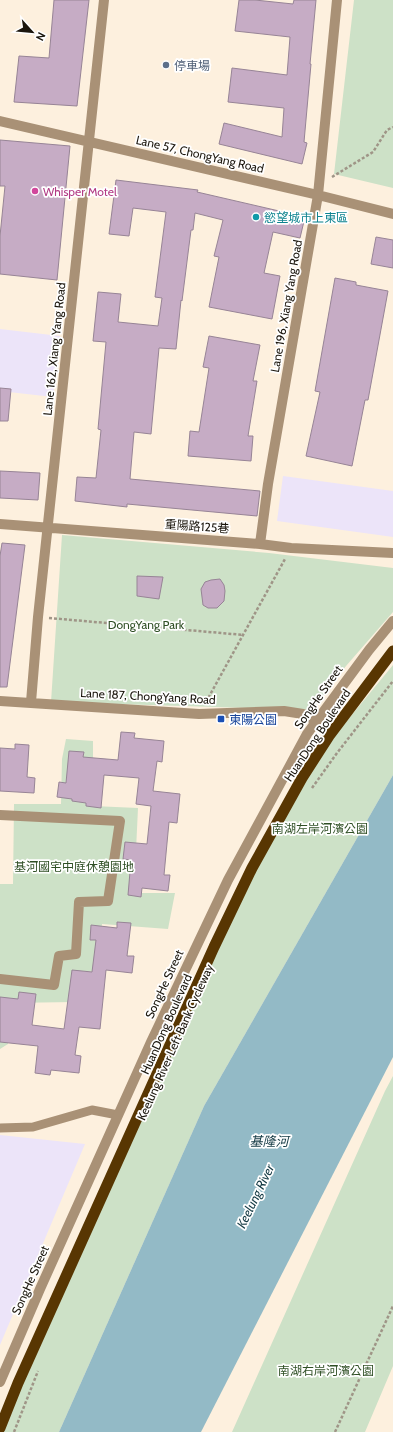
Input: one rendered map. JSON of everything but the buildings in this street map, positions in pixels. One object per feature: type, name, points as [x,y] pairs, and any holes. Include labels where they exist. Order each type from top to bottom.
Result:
[{"type":"highway","name":"HuanDong Boulevard","points":[[0,1428],[18,1383],[80,1249],[214,947],[252,868],[302,778],[329,736],[393,651]]},
{"type":"street","name":"Lane 162, Xiang Yang Road","points":[[31,702],[38,617],[104,0]]},
{"type":"street","name":"Lane 196, Xiang Yang Road","points":[[260,544],[318,195],[337,0]]},
{"type":"street","name":"Lane 57, ChongYang Road","points":[[0,121],[318,195],[393,214]]},
{"type":"street","name":"重陽路125巷","points":[[0,524],[260,544],[291,548],[393,553]]},
{"type":"street","name":"SongHe Street","points":[[0,1382],[151,1042],[228,880],[307,734],[369,650],[393,621]]},
{"type":"street","name":"Lane 187, ChongYang Road","points":[[0,701],[199,714],[284,711],[303,714],[317,721]]},
{"type":"street","points":[[0,815],[120,821],[108,901],[79,902],[76,954],[59,956],[54,985],[0,979]]},
{"type":"lane","points":[[0,1128],[33,1128],[92,1110],[118,1115]]},
{"type":"path","points":[[332,178],[334,174],[373,152],[387,130],[393,127]]},
{"type":"path","points":[[199,714],[291,548]]},
{"type":"path","points":[[38,617],[244,635]]},
{"type":"path","points":[[308,794],[337,753],[393,681]]},
{"type":"path","points":[[335,1432],[393,1306]]},
{"type":"path","points":[[14,1432],[39,1369]]},
{"type":"shaded area","points":[[0,329],[60,336],[53,397],[0,391]]},
{"type":"shaded area","points":[[283,476],[393,491],[393,537],[277,521]]},
{"type":"shaded area","points":[[0,1135],[85,1144],[0,1345]]},
{"type":"green space","points":[[354,0],[393,0],[393,188],[334,174]]},
{"type":"green space","name":"DongYang Park","points":[[62,535],[269,553],[393,568],[393,612],[346,666],[312,710],[51,702]]},
{"type":"green space","name":"南湖左岸河濱公園","points":[[393,665],[393,775],[204,1106],[59,1432],[2,1432],[30,1361],[241,898],[287,809],[336,734]]},
{"type":"green space","name":"基河國宅中庭休憩園地","points":[[66,739],[93,741],[93,806],[138,808],[134,893],[175,893],[168,929],[102,924],[99,972],[76,971],[74,1002],[9,1003],[8,1044],[0,1049],[0,884],[13,884],[14,804],[61,804],[62,759]]},
{"type":"green space","name":"南湖右岸河濱公園","points":[[393,1076],[393,1366],[365,1432],[232,1432],[385,1091]]},
{"type":"water","name":"基隆河","points":[[393,775],[393,1057],[201,1432],[59,1432],[204,1106]]},
{"type":"place","name":"停車場","points":[[166,65]]},
{"type":"place","name":"Whisper Motel","points":[[35,191]]},
{"type":"place","name":"慾望城市上東區","points":[[256,217]]},
{"type":"place","name":"東陽公園","points":[[221,719]]},
{"type":"water label","name":"Keelung River","points":[[255,1196]]}]
